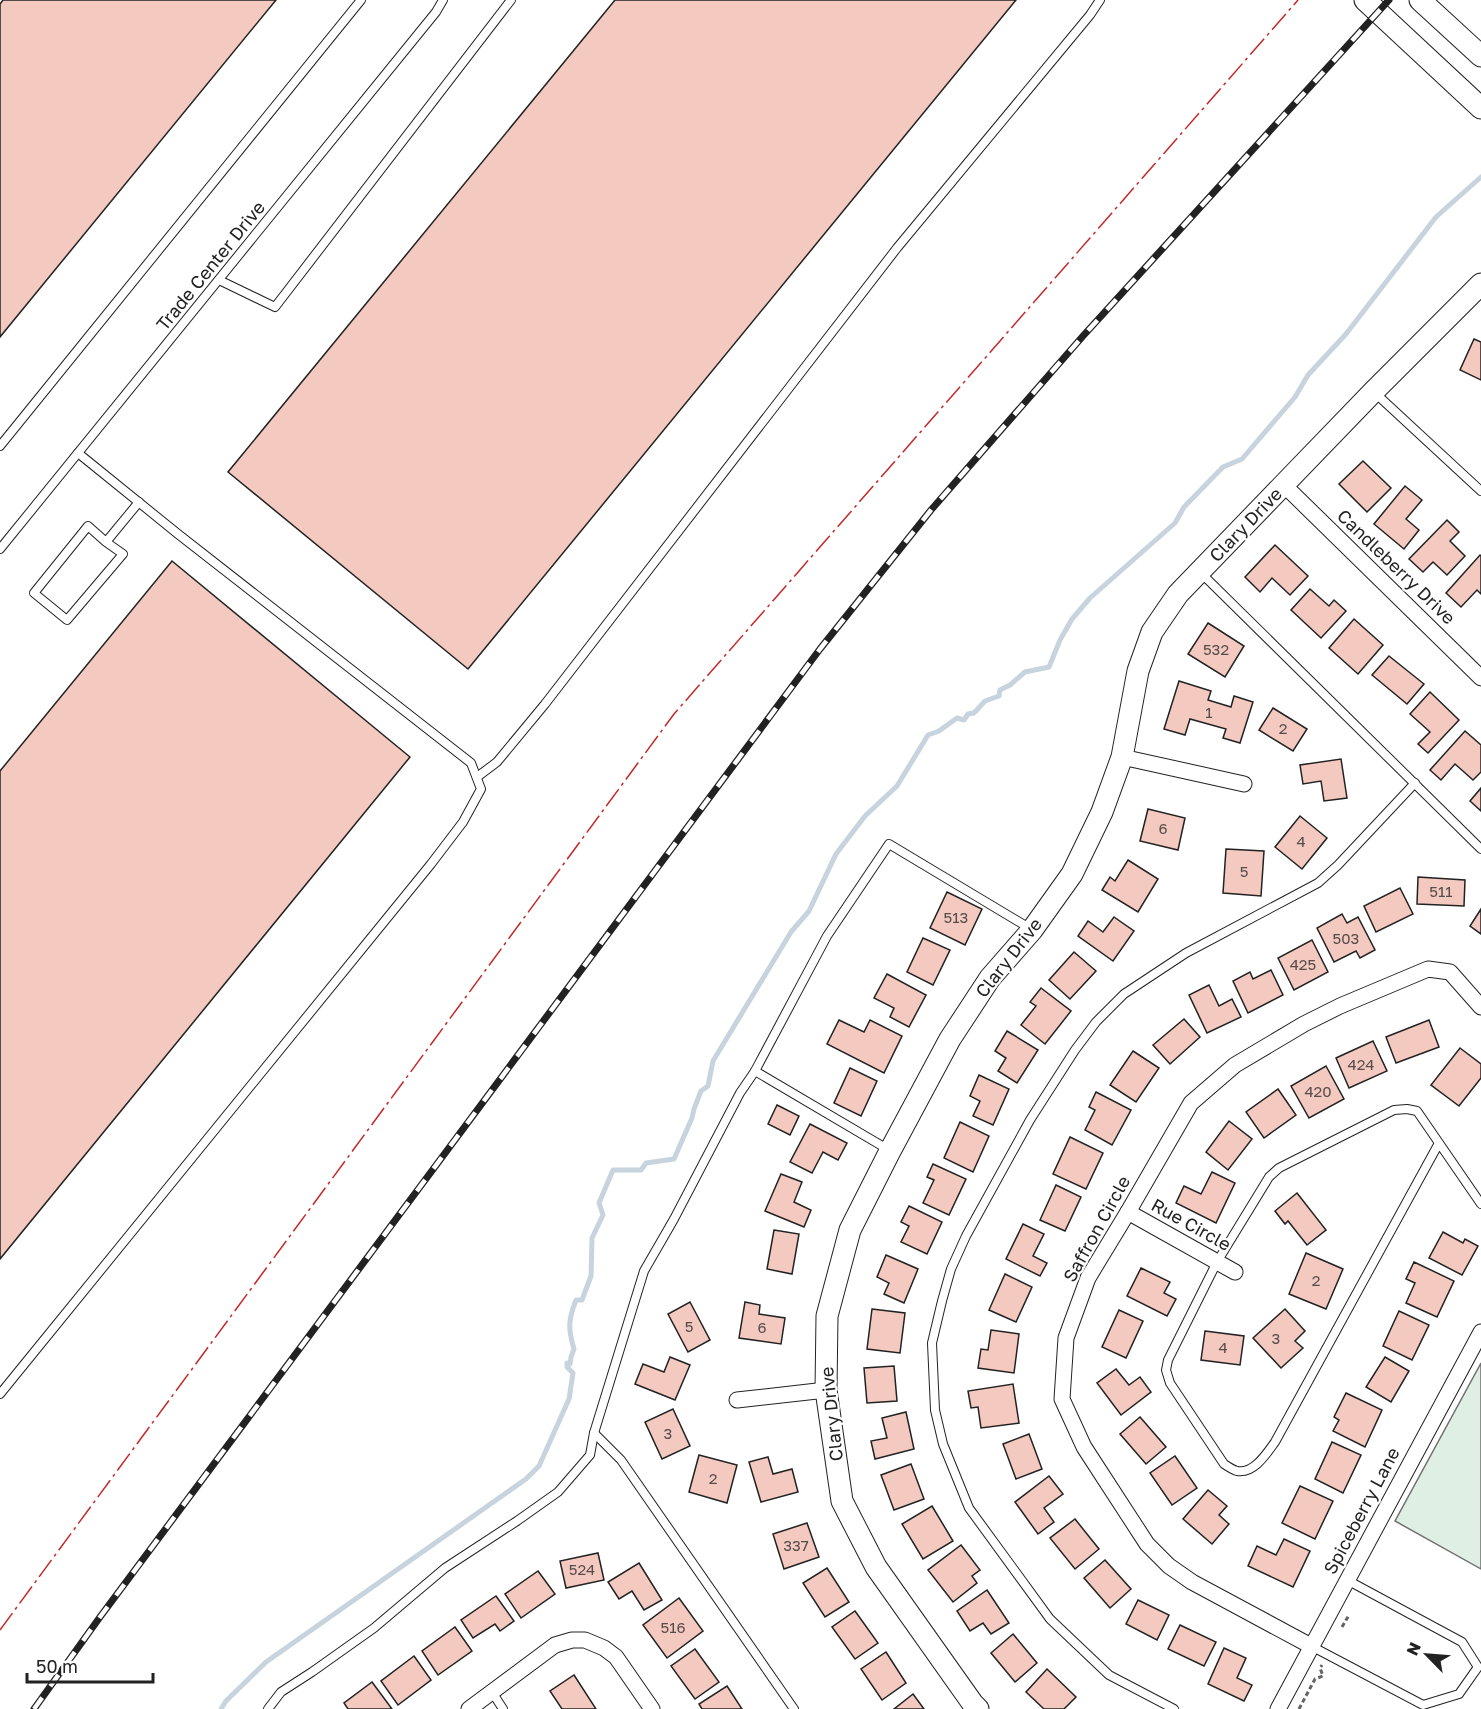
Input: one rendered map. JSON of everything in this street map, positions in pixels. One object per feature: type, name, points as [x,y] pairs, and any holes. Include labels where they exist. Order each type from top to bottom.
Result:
[{"type":"street","points":[[1365,0],[1481,108]]},
{"type":"street","points":[[1420,0],[1481,57]]},
{"type":"street","name":"Clary Drive","points":[[978,1709],[876,1567],[842,1501],[826,1390],[827,1316],[850,1230],[950,1039],[990,978],[1032,930],[1072,874],[1102,812],[1122,757],[1138,671],[1152,632],[1179,594],[1373,392],[1477,295]]},
{"type":"street","name":"Candleberry Drive","points":[[1284,485],[1481,678]]},
{"type":"street","points":[[1122,757],[1244,784]]},
{"type":"street","name":"Saffron Circle","points":[[1311,1646],[1192,1582],[1169,1566],[1147,1544],[1084,1447],[1062,1399],[1066,1338],[1088,1278],[1191,1103],[1234,1065],[1340,1006],[1428,969],[1450,972],[1481,1007]]},
{"type":"street","name":"Rue Circle","points":[[1128,1212],[1235,1272]]},
{"type":"street","name":"Spiceberry Lane","points":[[1278,1709],[1481,1332]]},
{"type":"street","points":[[737,1400],[826,1390]]},
{"type":"street","points":[[469,1709],[555,1645],[572,1640],[585,1640],[604,1648],[616,1657],[651,1709]]},
{"type":"lane","points":[[0,446],[362,0]]},
{"type":"lane","name":"Trade Center Drive","points":[[0,549],[436,12],[443,0]]},
{"type":"lane","points":[[219,280],[275,307],[512,0]]},
{"type":"lane","points":[[477,777],[496,762],[545,704],[897,248],[1083,24],[1100,0]]},
{"type":"lane","points":[[1373,392],[1481,491]]},
{"type":"lane","points":[[0,1394],[431,864],[463,822],[481,789],[471,763],[78,453]]},
{"type":"lane","points":[[106,542],[139,502]]},
{"type":"lane","points":[[88,526],[106,542],[123,554],[67,620],[34,593],[88,526]]},
{"type":"lane","points":[[1200,572],[1481,849]]},
{"type":"lane","points":[[1174,1709],[1109,1675],[1050,1619],[969,1508],[943,1444],[935,1410],[932,1343],[942,1301],[951,1269],[966,1236],[1030,1120],[1096,1022],[1124,994],[1186,952],[1318,883],[1338,865],[1414,783]]},
{"type":"lane","points":[[267,1709],[281,1692],[374,1628],[446,1568],[558,1492],[590,1455],[594,1433],[644,1270],[674,1219],[740,1093],[755,1071],[827,936],[889,844],[1032,930]]},
{"type":"lane","points":[[755,1071],[890,1151]]},
{"type":"lane","points":[[1439,1143],[1275,1442],[1261,1460],[1249,1469],[1237,1471],[1224,1464],[1170,1383],[1166,1370],[1168,1360],[1217,1262],[1269,1177],[1279,1168],[1394,1110],[1407,1109],[1418,1111],[1481,1204]]},
{"type":"lane","points":[[594,1433],[621,1460],[794,1709]]},
{"type":"lane","points":[[1311,1646],[1423,1705],[1459,1694],[1478,1667],[1462,1642],[1347,1580]]},
{"type":"lane","points":[[492,1692],[503,1709]]},
{"type":"green space","points":[[1481,1363],[1481,1569],[1395,1521]]},
{"type":"building","points":[[3,0],[276,0],[0,337],[0,4]]},
{"type":"building","points":[[615,0],[1016,0],[468,669],[228,472]]},
{"type":"building","points":[[1474,339],[1481,342],[1481,380],[1460,370]]},
{"type":"building","points":[[1363,461],[1391,488],[1367,512],[1339,484]]},
{"type":"building","points":[[1405,486],[1422,500],[1406,519],[1419,530],[1404,549],[1374,524]]},
{"type":"building","points":[[1447,520],[1459,532],[1450,541],[1465,556],[1447,575],[1433,562],[1423,572],[1409,559]]},
{"type":"building","points":[[1275,545],[1308,576],[1290,595],[1272,578],[1260,592],[1245,577]]},
{"type":"building","points":[[1480,555],[1481,594],[1477,590],[1461,607],[1446,593]]},
{"type":"building","points":[[172,561],[410,757],[0,1259],[0,771]]},
{"type":"building","points":[[1310,589],[1329,606],[1334,600],[1346,611],[1321,638],[1291,610]]},
{"type":"building","points":[[1354,619],[1383,645],[1358,674],[1329,648]]},
{"type":"building","points":[[1208,623],[1244,646],[1225,677],[1188,654]]},
{"type":"building","points":[[1389,656],[1424,684],[1407,704],[1372,675]]},
{"type":"building","points":[[1179,681],[1211,691],[1208,700],[1231,707],[1234,696],[1253,702],[1240,743],[1223,738],[1226,729],[1190,719],[1185,735],[1164,729]]},
{"type":"building","points":[[1430,692],[1459,720],[1428,753],[1418,744],[1430,732],[1410,714]]},
{"type":"building","points":[[1273,708],[1307,729],[1293,751],[1259,730]]},
{"type":"building","points":[[1465,731],[1481,745],[1481,772],[1473,780],[1455,764],[1441,780],[1430,770]]},
{"type":"building","points":[[1341,759],[1347,798],[1324,801],[1321,781],[1303,784],[1300,765]]},
{"type":"building","points":[[1481,788],[1481,811],[1470,801]]},
{"type":"building","points":[[1148,809],[1185,818],[1178,850],[1140,841]]},
{"type":"building","points":[[1300,816],[1327,838],[1302,869],[1275,847]]},
{"type":"building","points":[[1226,849],[1264,851],[1261,896],[1223,893]]},
{"type":"building","points":[[1128,860],[1158,879],[1138,912],[1102,890],[1110,877],[1115,881]]},
{"type":"building","points":[[1418,877],[1465,880],[1464,906],[1417,904]]},
{"type":"building","points":[[1400,888],[1413,914],[1376,932],[1364,906]]},
{"type":"building","points":[[947,892],[982,909],[965,945],[930,928]]},
{"type":"building","points":[[1481,909],[1481,934],[1470,926]]},
{"type":"building","points":[[1342,914],[1347,923],[1358,917],[1375,950],[1360,958],[1356,951],[1334,962],[1317,928]]},
{"type":"building","points":[[1114,917],[1134,931],[1113,961],[1078,936],[1088,921],[1103,932]]},
{"type":"building","points":[[923,938],[950,950],[933,985],[907,972]]},
{"type":"building","points":[[1312,940],[1328,972],[1294,990],[1278,958]]},
{"type":"building","points":[[1074,952],[1096,971],[1070,999],[1049,980]]},
{"type":"building","points":[[1271,970],[1283,995],[1248,1013],[1233,981],[1250,972],[1253,979]]},
{"type":"building","points":[[887,974],[926,995],[909,1027],[890,1017],[894,1008],[874,998]]},
{"type":"building","points":[[1209,985],[1219,1006],[1232,999],[1241,1017],[1207,1033],[1189,995]]},
{"type":"building","points":[[1041,988],[1071,1011],[1045,1044],[1021,1025],[1036,1006],[1030,1002]]},
{"type":"building","points":[[1184,1019],[1200,1037],[1170,1064],[1153,1045]]},
{"type":"building","points":[[839,1020],[864,1032],[870,1020],[902,1036],[884,1073],[827,1044]]},
{"type":"building","points":[[1429,1020],[1439,1047],[1396,1063],[1386,1037]]},
{"type":"building","points":[[1007,1031],[1038,1050],[1017,1083],[998,1071],[1006,1058],[995,1051]]},
{"type":"building","points":[[1373,1041],[1387,1071],[1349,1088],[1336,1058]]},
{"type":"building","points":[[1460,1048],[1481,1064],[1481,1078],[1459,1106],[1431,1085]]},
{"type":"building","points":[[1133,1051],[1159,1068],[1136,1102],[1110,1085]]},
{"type":"building","points":[[1326,1066],[1344,1099],[1309,1118],[1291,1086]]},
{"type":"building","points":[[850,1068],[877,1081],[861,1116],[834,1103]]},
{"type":"building","points":[[979,1075],[1009,1089],[993,1125],[973,1116],[980,1101],[970,1096]]},
{"type":"building","points":[[1278,1089],[1296,1115],[1264,1138],[1246,1112]]},
{"type":"building","points":[[1096,1092],[1131,1110],[1112,1145],[1085,1130],[1095,1110],[1089,1107]]},
{"type":"building","points":[[777,1105],[799,1116],[790,1135],[768,1124]]},
{"type":"building","points":[[1229,1121],[1252,1139],[1228,1170],[1206,1152]]},
{"type":"building","points":[[960,1122],[989,1136],[973,1172],[944,1158]]},
{"type":"building","points":[[810,1124],[847,1143],[838,1160],[823,1152],[812,1173],[790,1162]]},
{"type":"building","points":[[1070,1137],[1103,1153],[1086,1189],[1053,1174]]},
{"type":"building","points":[[933,1164],[966,1179],[949,1215],[923,1203],[934,1180],[927,1177]]},
{"type":"building","points":[[1212,1172],[1235,1183],[1216,1223],[1176,1203],[1184,1186],[1201,1194]]},
{"type":"building","points":[[781,1174],[802,1182],[794,1202],[811,1210],[804,1227],[765,1211]]},
{"type":"building","points":[[1056,1185],[1081,1197],[1065,1231],[1040,1220]]},
{"type":"building","points":[[1297,1193],[1326,1230],[1307,1245],[1288,1221],[1285,1224],[1275,1211]]},
{"type":"building","points":[[909,1206],[942,1222],[927,1254],[901,1242],[909,1226],[901,1222]]},
{"type":"building","points":[[1023,1224],[1044,1234],[1033,1256],[1047,1263],[1040,1276],[1006,1259]]},
{"type":"building","points":[[774,1230],[799,1234],[792,1274],[767,1269]]},
{"type":"building","points":[[1443,1232],[1463,1243],[1465,1239],[1478,1246],[1462,1275],[1429,1258]]},
{"type":"building","points":[[1306,1253],[1343,1269],[1326,1309],[1289,1294]]},
{"type":"building","points":[[886,1255],[918,1269],[904,1303],[884,1294],[889,1283],[877,1277]]},
{"type":"building","points":[[1414,1262],[1454,1281],[1437,1317],[1406,1303],[1415,1283],[1406,1279]]},
{"type":"building","points":[[1141,1268],[1170,1282],[1164,1293],[1176,1299],[1167,1316],[1127,1296]]},
{"type":"building","points":[[1005,1274],[1032,1287],[1016,1322],[989,1310]]},
{"type":"building","points":[[690,1302],[710,1340],[688,1352],[668,1314]]},
{"type":"building","points":[[745,1302],[760,1305],[759,1314],[785,1318],[781,1344],[739,1338]]},
{"type":"building","points":[[872,1309],[905,1313],[900,1353],[867,1349]]},
{"type":"building","points":[[1285,1309],[1305,1331],[1295,1341],[1303,1348],[1281,1368],[1253,1338]]},
{"type":"building","points":[[1119,1310],[1143,1321],[1126,1358],[1102,1347]]},
{"type":"building","points":[[1399,1311],[1429,1325],[1412,1360],[1383,1346]]},
{"type":"building","points":[[991,1330],[1019,1334],[1014,1373],[978,1368],[981,1349],[988,1350]]},
{"type":"building","points":[[1205,1331],[1244,1336],[1240,1365],[1201,1360]]},
{"type":"building","points":[[670,1357],[690,1365],[675,1400],[635,1384],[643,1364],[664,1372]]},
{"type":"building","points":[[1385,1357],[1409,1371],[1391,1402],[1366,1387]]},
{"type":"building","points":[[894,1366],[897,1401],[867,1403],[864,1368]]},
{"type":"building","points":[[1116,1369],[1129,1385],[1140,1377],[1151,1392],[1121,1415],[1097,1383]]},
{"type":"building","points":[[1013,1384],[1019,1423],[981,1428],[978,1407],[971,1408],[968,1391]]},
{"type":"building","points":[[1346,1393],[1382,1410],[1365,1447],[1333,1431],[1339,1420],[1334,1417]]},
{"type":"building","points":[[673,1409],[690,1446],[662,1459],[645,1422]]},
{"type":"building","points":[[906,1412],[914,1449],[875,1459],[871,1441],[887,1438],[882,1418]]},
{"type":"building","points":[[1140,1417],[1166,1447],[1146,1464],[1120,1434]]},
{"type":"building","points":[[1029,1434],[1042,1469],[1016,1479],[1003,1444]]},
{"type":"building","points":[[1332,1442],[1361,1455],[1343,1493],[1315,1479]]},
{"type":"building","points":[[699,1455],[737,1465],[727,1503],[689,1492]]},
{"type":"building","points":[[1175,1456],[1197,1488],[1172,1505],[1150,1473]]},
{"type":"building","points":[[768,1457],[773,1474],[792,1469],[798,1492],[761,1502],[749,1462]]},
{"type":"building","points":[[911,1464],[924,1499],[894,1510],[881,1475]]},
{"type":"building","points":[[1049,1476],[1063,1494],[1044,1508],[1054,1522],[1038,1534],[1015,1502]]},
{"type":"building","points":[[1300,1486],[1333,1501],[1315,1539],[1282,1523]]},
{"type":"building","points":[[1208,1490],[1227,1506],[1219,1515],[1229,1524],[1212,1544],[1183,1519]]},
{"type":"building","points":[[932,1506],[953,1541],[923,1559],[902,1524]]},
{"type":"building","points":[[1075,1519],[1099,1549],[1075,1569],[1050,1538]]},
{"type":"building","points":[[807,1523],[819,1557],[784,1569],[773,1534]]},
{"type":"building","points":[[1284,1539],[1310,1551],[1293,1587],[1248,1566],[1257,1546],[1276,1555]]},
{"type":"building","points":[[961,1545],[980,1570],[972,1576],[977,1583],[953,1602],[928,1570]]},
{"type":"building","points":[[598,1553],[604,1580],[566,1588],[560,1561]]},
{"type":"building","points":[[1105,1560],[1131,1589],[1110,1608],[1084,1578]]},
{"type":"building","points":[[639,1563],[662,1600],[644,1610],[632,1591],[619,1599],[608,1582]]},
{"type":"building","points":[[827,1568],[849,1602],[825,1617],[803,1583]]},
{"type":"building","points":[[538,1571],[555,1594],[521,1618],[505,1594]]},
{"type":"building","points":[[987,1590],[1009,1623],[991,1634],[983,1623],[970,1631],[957,1611]]},
{"type":"building","points":[[496,1596],[514,1621],[500,1631],[495,1624],[473,1638],[461,1620]]},
{"type":"building","points":[[679,1598],[703,1631],[667,1658],[643,1625]]},
{"type":"building","points":[[1138,1600],[1169,1615],[1157,1640],[1126,1624]]},
{"type":"building","points":[[855,1611],[878,1643],[855,1659],[832,1627]]},
{"type":"building","points":[[1180,1625],[1216,1642],[1204,1666],[1168,1649]]},
{"type":"building","points":[[455,1627],[472,1651],[438,1675],[422,1651]]},
{"type":"building","points":[[1013,1634],[1037,1663],[1015,1682],[991,1653]]},
{"type":"building","points":[[1224,1648],[1246,1658],[1237,1678],[1252,1685],[1244,1701],[1208,1684]]},
{"type":"building","points":[[695,1649],[719,1682],[695,1699],[671,1666]]},
{"type":"building","points":[[886,1652],[906,1683],[882,1700],[861,1669]]},
{"type":"building","points":[[414,1656],[431,1680],[398,1705],[381,1681]]},
{"type":"building","points":[[1047,1669],[1076,1697],[1064,1709],[1044,1709],[1026,1692]]},
{"type":"building","points":[[574,1675],[596,1709],[562,1709],[550,1691]]},
{"type":"building","points":[[372,1682],[392,1709],[348,1709],[344,1703]]},
{"type":"building","points":[[727,1686],[742,1709],[702,1709],[699,1704]]},
{"type":"building","points":[[913,1694],[924,1709],[894,1709]]},
{"type":"waterway","points":[[221,1709],[226,1701],[266,1662],[526,1479],[539,1466],[569,1399],[573,1373],[567,1367],[567,1363],[570,1364],[574,1349],[570,1330],[571,1313],[576,1300],[582,1300],[591,1276],[592,1238],[603,1215],[599,1203],[613,1170],[641,1170],[646,1163],[674,1159],[701,1091],[708,1086],[713,1061],[791,932],[809,911],[836,854],[865,816],[897,786],[928,735],[939,731],[957,718],[964,720],[985,701],[999,696],[1000,690],[1025,672],[1049,667],[1072,619],[1090,598],[1175,523],[1184,507],[1223,467],[1242,459],[1295,397],[1308,375],[1346,334],[1436,217],[1481,177]]},
{"type":"railway","points":[[34,1709],[820,649],[931,510],[1083,336],[1389,0]]},
{"type":"power","points":[[0,1630],[674,714],[1298,0]]}]
